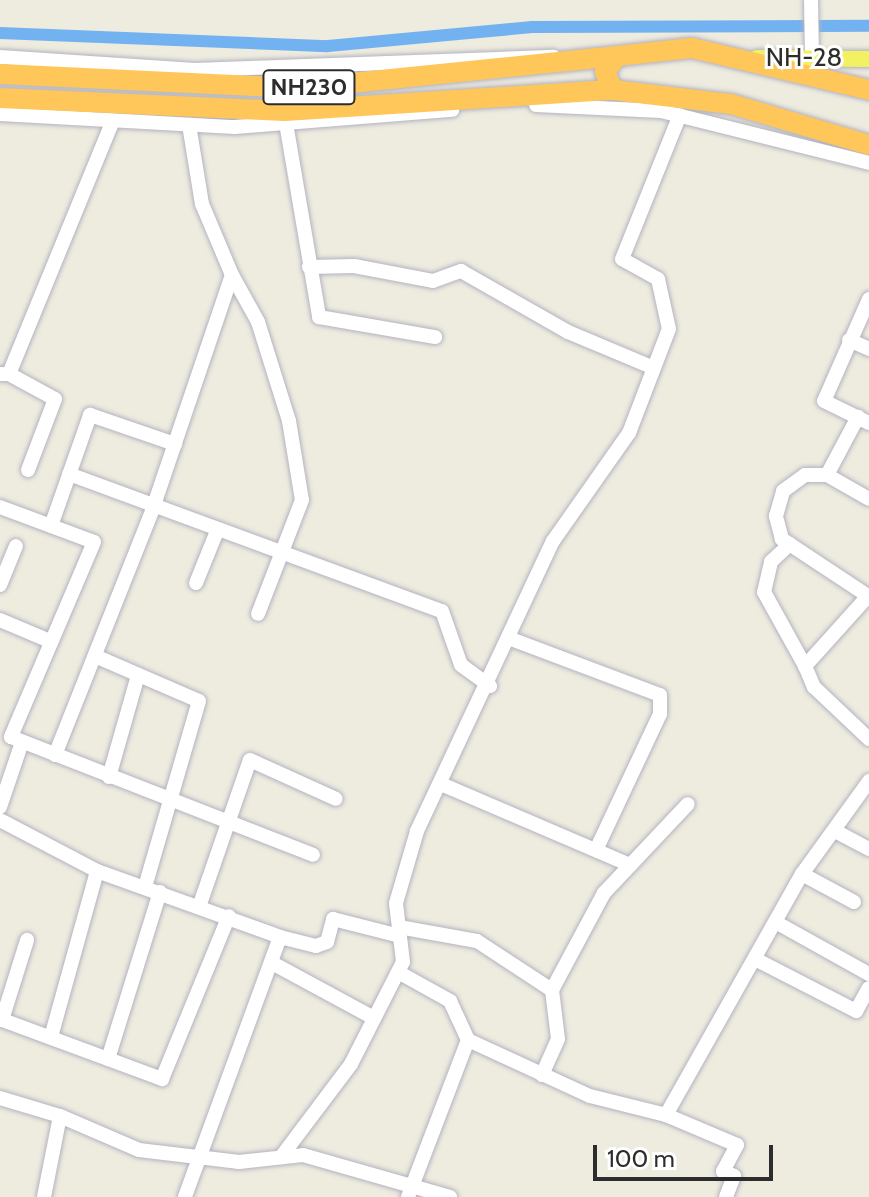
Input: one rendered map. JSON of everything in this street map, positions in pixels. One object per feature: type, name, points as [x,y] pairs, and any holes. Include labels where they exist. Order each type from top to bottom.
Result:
[{"type":"highway","name":"NH230","points":[[0,74],[302,88],[692,48],[869,90]]},
{"type":"highway","points":[[613,90],[605,72],[617,56]]},
{"type":"highway","name":"NH230","points":[[0,98],[285,111],[613,90],[731,104],[869,145]]},
{"type":"main road","name":"NH-28","points":[[740,58],[812,55],[869,59]]},
{"type":"street","points":[[811,0],[812,55]]},
{"type":"street","points":[[0,57],[195,70],[526,53],[572,59]]},
{"type":"street","points":[[0,114],[112,123],[189,125],[286,123],[552,103],[680,115],[869,163]]},
{"type":"street","points":[[281,1157],[351,1064],[398,972],[405,874],[441,784],[490,686],[553,541],[629,433],[669,329],[658,279],[622,259],[680,115]]},
{"type":"street","points":[[28,470],[55,399],[4,374],[112,123]]},
{"type":"street","points":[[286,123],[319,317],[435,337]]},
{"type":"street","points":[[189,125],[202,204],[232,275],[258,322],[289,421],[302,500],[258,614]]},
{"type":"street","points":[[309,267],[354,266],[433,281],[461,271],[568,332],[654,368]]},
{"type":"street","points":[[55,755],[153,507],[232,275]]},
{"type":"street","points":[[827,475],[863,420],[824,401],[869,299]]},
{"type":"street","points":[[849,340],[869,349]]},
{"type":"street","points":[[51,526],[90,415],[175,444]]},
{"type":"street","points":[[69,474],[280,556],[449,615],[461,665],[490,686]]},
{"type":"street","points":[[805,666],[867,595],[790,544],[776,516],[783,491],[805,475],[827,475],[869,499]]},
{"type":"street","points":[[0,507],[94,542],[52,642],[17,740],[0,807]]},
{"type":"street","points":[[196,583],[217,531]]},
{"type":"street","points":[[790,544],[771,562],[764,592],[814,687],[869,739]]},
{"type":"street","points":[[0,585],[16,546]]},
{"type":"street","points":[[0,620],[52,642]]},
{"type":"street","points":[[511,639],[660,695],[660,714],[596,850]]},
{"type":"street","points":[[95,656],[199,701],[145,887]]},
{"type":"street","points":[[109,777],[138,675]]},
{"type":"street","points":[[17,740],[229,825],[313,855]]},
{"type":"street","points":[[200,904],[250,760],[336,799]]},
{"type":"street","points":[[666,1115],[802,874],[837,832],[869,781]]},
{"type":"street","points":[[441,784],[630,865]]},
{"type":"street","points":[[542,1075],[558,1039],[552,990],[604,893],[688,804]]},
{"type":"street","points":[[0,820],[97,871],[200,904],[280,937],[327,942],[333,919],[400,932],[477,941],[552,990]]},
{"type":"street","points":[[837,832],[869,849]]},
{"type":"street","points":[[51,1037],[97,871]]},
{"type":"street","points":[[802,874],[854,902]]},
{"type":"street","points":[[108,1059],[160,892]]},
{"type":"street","points":[[27,940],[1,1019],[162,1079],[229,916]]},
{"type":"street","points":[[779,924],[869,974]]},
{"type":"street","points":[[185,1197],[194,1156],[274,964],[280,937]]},
{"type":"street","points":[[755,959],[856,1011],[869,988]]},
{"type":"street","points":[[274,964],[374,1018]]},
{"type":"street","points":[[398,972],[450,1001],[468,1040],[542,1075],[666,1115],[737,1145],[723,1171],[734,1176],[726,1197]]},
{"type":"street","points":[[410,1191],[468,1040]]},
{"type":"street","points":[[1,1101],[60,1116],[139,1150],[194,1156],[303,1155],[410,1191],[450,1197]]},
{"type":"street","points":[[44,1197],[60,1116]]},
{"type":"waterway","points":[[0,33],[328,46],[532,27],[869,26]]}]
